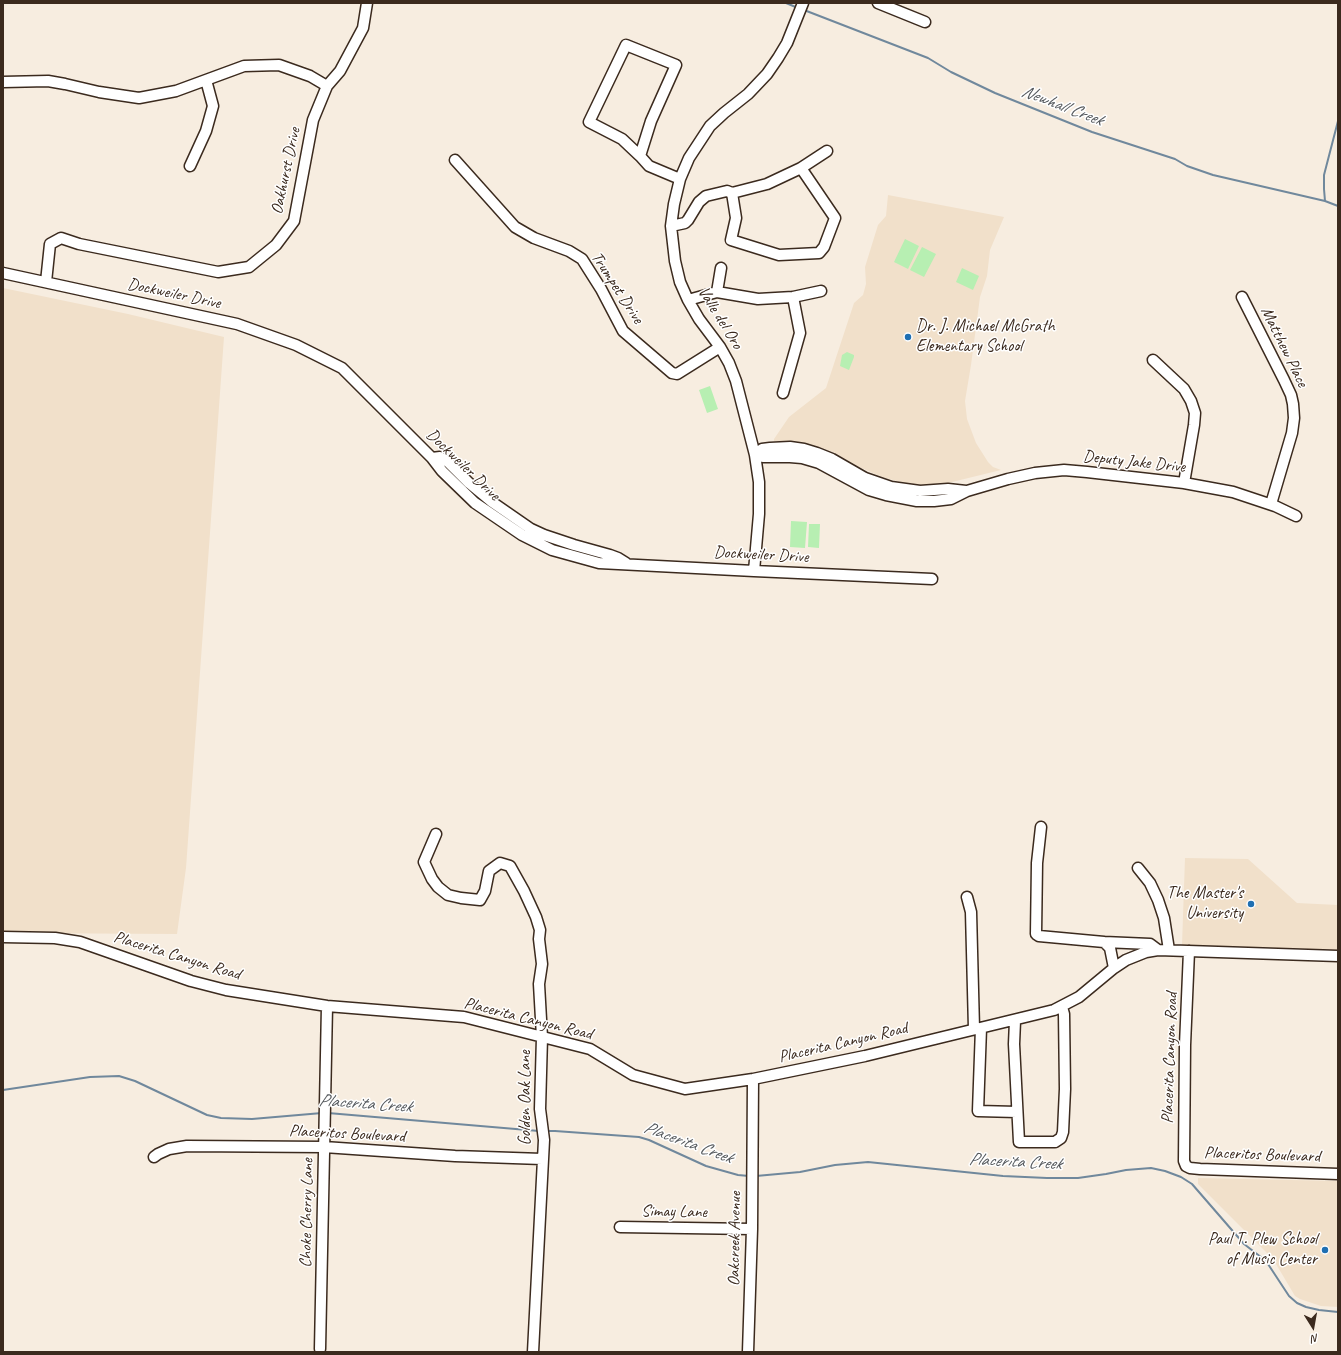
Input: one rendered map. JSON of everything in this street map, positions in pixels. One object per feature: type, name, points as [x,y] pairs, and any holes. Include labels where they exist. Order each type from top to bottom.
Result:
[{"type":"street","name":"Oakhurst Drive","points":[[46,282],[50,244],[61,238],[78,244],[218,272],[249,267],[276,246],[294,221],[313,120],[327,86],[340,71],[363,28],[367,3]]},
{"type":"street","name":"Valle del Oro","points":[[754,571],[759,514],[759,482],[755,455],[736,381],[729,363],[720,347],[699,319],[680,282],[675,261],[672,226],[674,204],[680,180],[690,158],[710,126],[748,94],[767,74],[778,58],[803,3]]},
{"type":"street","points":[[878,3],[926,22]]},
{"type":"street","points":[[640,156],[651,121],[676,65],[626,45],[589,122],[622,139],[648,166],[680,180]]},
{"type":"street","points":[[3,82],[48,81],[98,92],[139,98],[176,91],[244,66],[279,65],[310,76],[327,86]]},
{"type":"street","points":[[190,166],[206,131],[213,106],[206,80]]},
{"type":"street","points":[[672,226],[685,223],[699,202],[706,196],[727,191],[732,193],[767,184],[801,168],[827,151]]},
{"type":"street","name":"Trumpet Drive","points":[[456,160],[515,227],[534,238],[569,251],[582,259],[601,289],[623,331],[672,373],[677,374],[720,347]]},
{"type":"street","points":[[732,193],[736,218],[731,240],[779,254],[819,253],[824,247],[835,218],[801,168]]},
{"type":"street","points":[[718,292],[721,268]]},
{"type":"street","name":"Dockweiler Drive","points":[[3,273],[237,324],[296,345],[342,368],[432,458],[440,457],[448,462],[469,483],[492,502],[531,529],[574,545],[610,554],[627,565],[932,579]]},
{"type":"street","points":[[688,300],[718,292],[758,299],[793,297],[821,291]]},
{"type":"street","points":[[783,393],[800,333],[793,297]]},
{"type":"street","name":"Matthew Place","points":[[1242,297],[1284,380],[1291,395],[1293,404],[1294,418],[1292,433],[1271,504]]},
{"type":"street","points":[[1153,360],[1184,389],[1191,401],[1195,413],[1184,483]]},
{"type":"street","name":"Deputy Jake Drive","points":[[755,455],[764,457],[790,457],[819,463],[869,490],[900,498],[934,501],[951,498],[967,491],[1035,473],[1064,470],[1184,483],[1232,492],[1271,504],[1296,516]]},
{"type":"street","points":[[1041,827],[1037,863],[1036,934],[1039,936],[1104,942],[1150,944],[1158,950]]},
{"type":"street","name":"Golden Oak Lane","points":[[436,834],[424,862],[432,879],[438,887],[448,894],[461,898],[480,900],[485,891],[489,871],[500,863],[510,866],[536,917],[540,930],[539,939],[542,964],[539,984],[542,1037],[540,1109],[544,1140],[533,1352]]},
{"type":"street","points":[[1138,868],[1150,884],[1158,900],[1164,918],[1170,950]]},
{"type":"street","points":[[966,897],[971,912],[977,1029],[978,1111],[1017,1112]]},
{"type":"street","name":"Placerita Canyon Road","points":[[3,937],[55,938],[80,942],[211,987],[226,990],[327,1006],[464,1017],[590,1049],[633,1075],[685,1089],[753,1079],[865,1056],[1015,1021],[1062,1007],[1079,998],[1114,968],[1138,955],[1158,950],[1338,956]]},
{"type":"street","points":[[1104,942],[1110,948],[1114,968]]},
{"type":"street","name":"Placerita Canyon Road","points":[[1186,1166],[1184,1161],[1185,1045],[1189,951]]},
{"type":"street","name":"Choke Cherry Lane","points":[[320,1349],[327,1006]]},
{"type":"street","points":[[1015,1021],[1014,1044],[1019,1142],[1055,1142],[1062,1135],[1065,1089],[1064,1014],[1062,1007]]},
{"type":"street","name":"Oakcreek Avenue","points":[[748,1352],[752,1229],[753,1079]]},
{"type":"street","name":"Placeritos Boulevard","points":[[154,1157],[158,1154],[187,1146],[324,1148],[455,1156],[542,1158]]},
{"type":"street","name":"Placeritos Boulevard","points":[[1186,1166],[1200,1170],[1338,1174]]},
{"type":"street","name":"Simay Lane","points":[[620,1227],[752,1229]]},
{"type":"shaded area","name":"Dr. J. Michael McGrath Elementary School","points":[[888,195],[1004,217],[990,250],[987,276],[980,297],[965,401],[967,419],[976,443],[988,462],[993,467],[1001,470],[944,484],[922,485],[904,483],[882,477],[859,467],[833,452],[812,445],[788,441],[774,441],[789,417],[826,388],[854,303],[863,295],[866,284],[865,267],[878,225],[886,216]]},
{"type":"shaded area","points":[[3,288],[128,314],[224,337],[186,868],[177,934],[3,933]]},
{"type":"shaded area","name":"The Master's University","points":[[1185,858],[1248,859],[1297,903],[1338,905],[1338,950],[1182,945]]},
{"type":"shaded area","points":[[1198,1178],[1338,1181],[1338,1307],[1321,1306],[1295,1296],[1273,1259],[1198,1184]]},
{"type":"green space","points":[[905,239],[919,246],[908,269],[894,262]]},
{"type":"green space","points":[[922,247],[936,254],[924,277],[910,270]]},
{"type":"green space","points":[[962,268],[979,276],[973,290],[956,282]]},
{"type":"green space","points":[[847,352],[854,355],[849,370],[840,366],[842,355]]},
{"type":"green space","points":[[710,386],[718,409],[707,413],[699,390]]},
{"type":"green space","points":[[791,521],[807,522],[805,548],[790,547]]},
{"type":"green space","points":[[809,524],[820,524],[819,548],[808,547]]},
{"type":"waterway","name":"Newhall Creek","points":[[786,3],[798,8]]},
{"type":"waterway","name":"Newhall Creek","points":[[804,10],[928,58],[951,72],[995,93],[1092,132],[1175,159],[1187,166],[1213,175],[1325,201],[1338,206]]},
{"type":"waterway","points":[[1325,201],[1324,175],[1338,121]]},
{"type":"waterway","name":"Placerita Creek","points":[[3,1090],[90,1077],[119,1076],[135,1081],[207,1115],[221,1118],[252,1119],[322,1113]]},
{"type":"waterway","name":"Placerita Creek","points":[[328,1113],[539,1131]]},
{"type":"waterway","name":"Placerita Creek","points":[[545,1131],[639,1137],[649,1140],[706,1166],[738,1175],[749,1176]]},
{"type":"waterway","name":"Placerita Creek","points":[[756,1176],[800,1172],[835,1165],[868,1162],[1003,1176],[1047,1178],[1078,1178],[1126,1170],[1151,1168],[1165,1171],[1181,1177],[1192,1184],[1244,1244],[1266,1261],[1289,1296],[1297,1303],[1319,1310],[1338,1312]]},
{"type":"place","name":"Dr. J. Michael McGrath Elementary School","points":[[908,337]]},
{"type":"place","name":"The Master's University","points":[[1251,904]]},
{"type":"place","name":"Paul T. Plew School of Music Center","points":[[1325,1250]]}]
